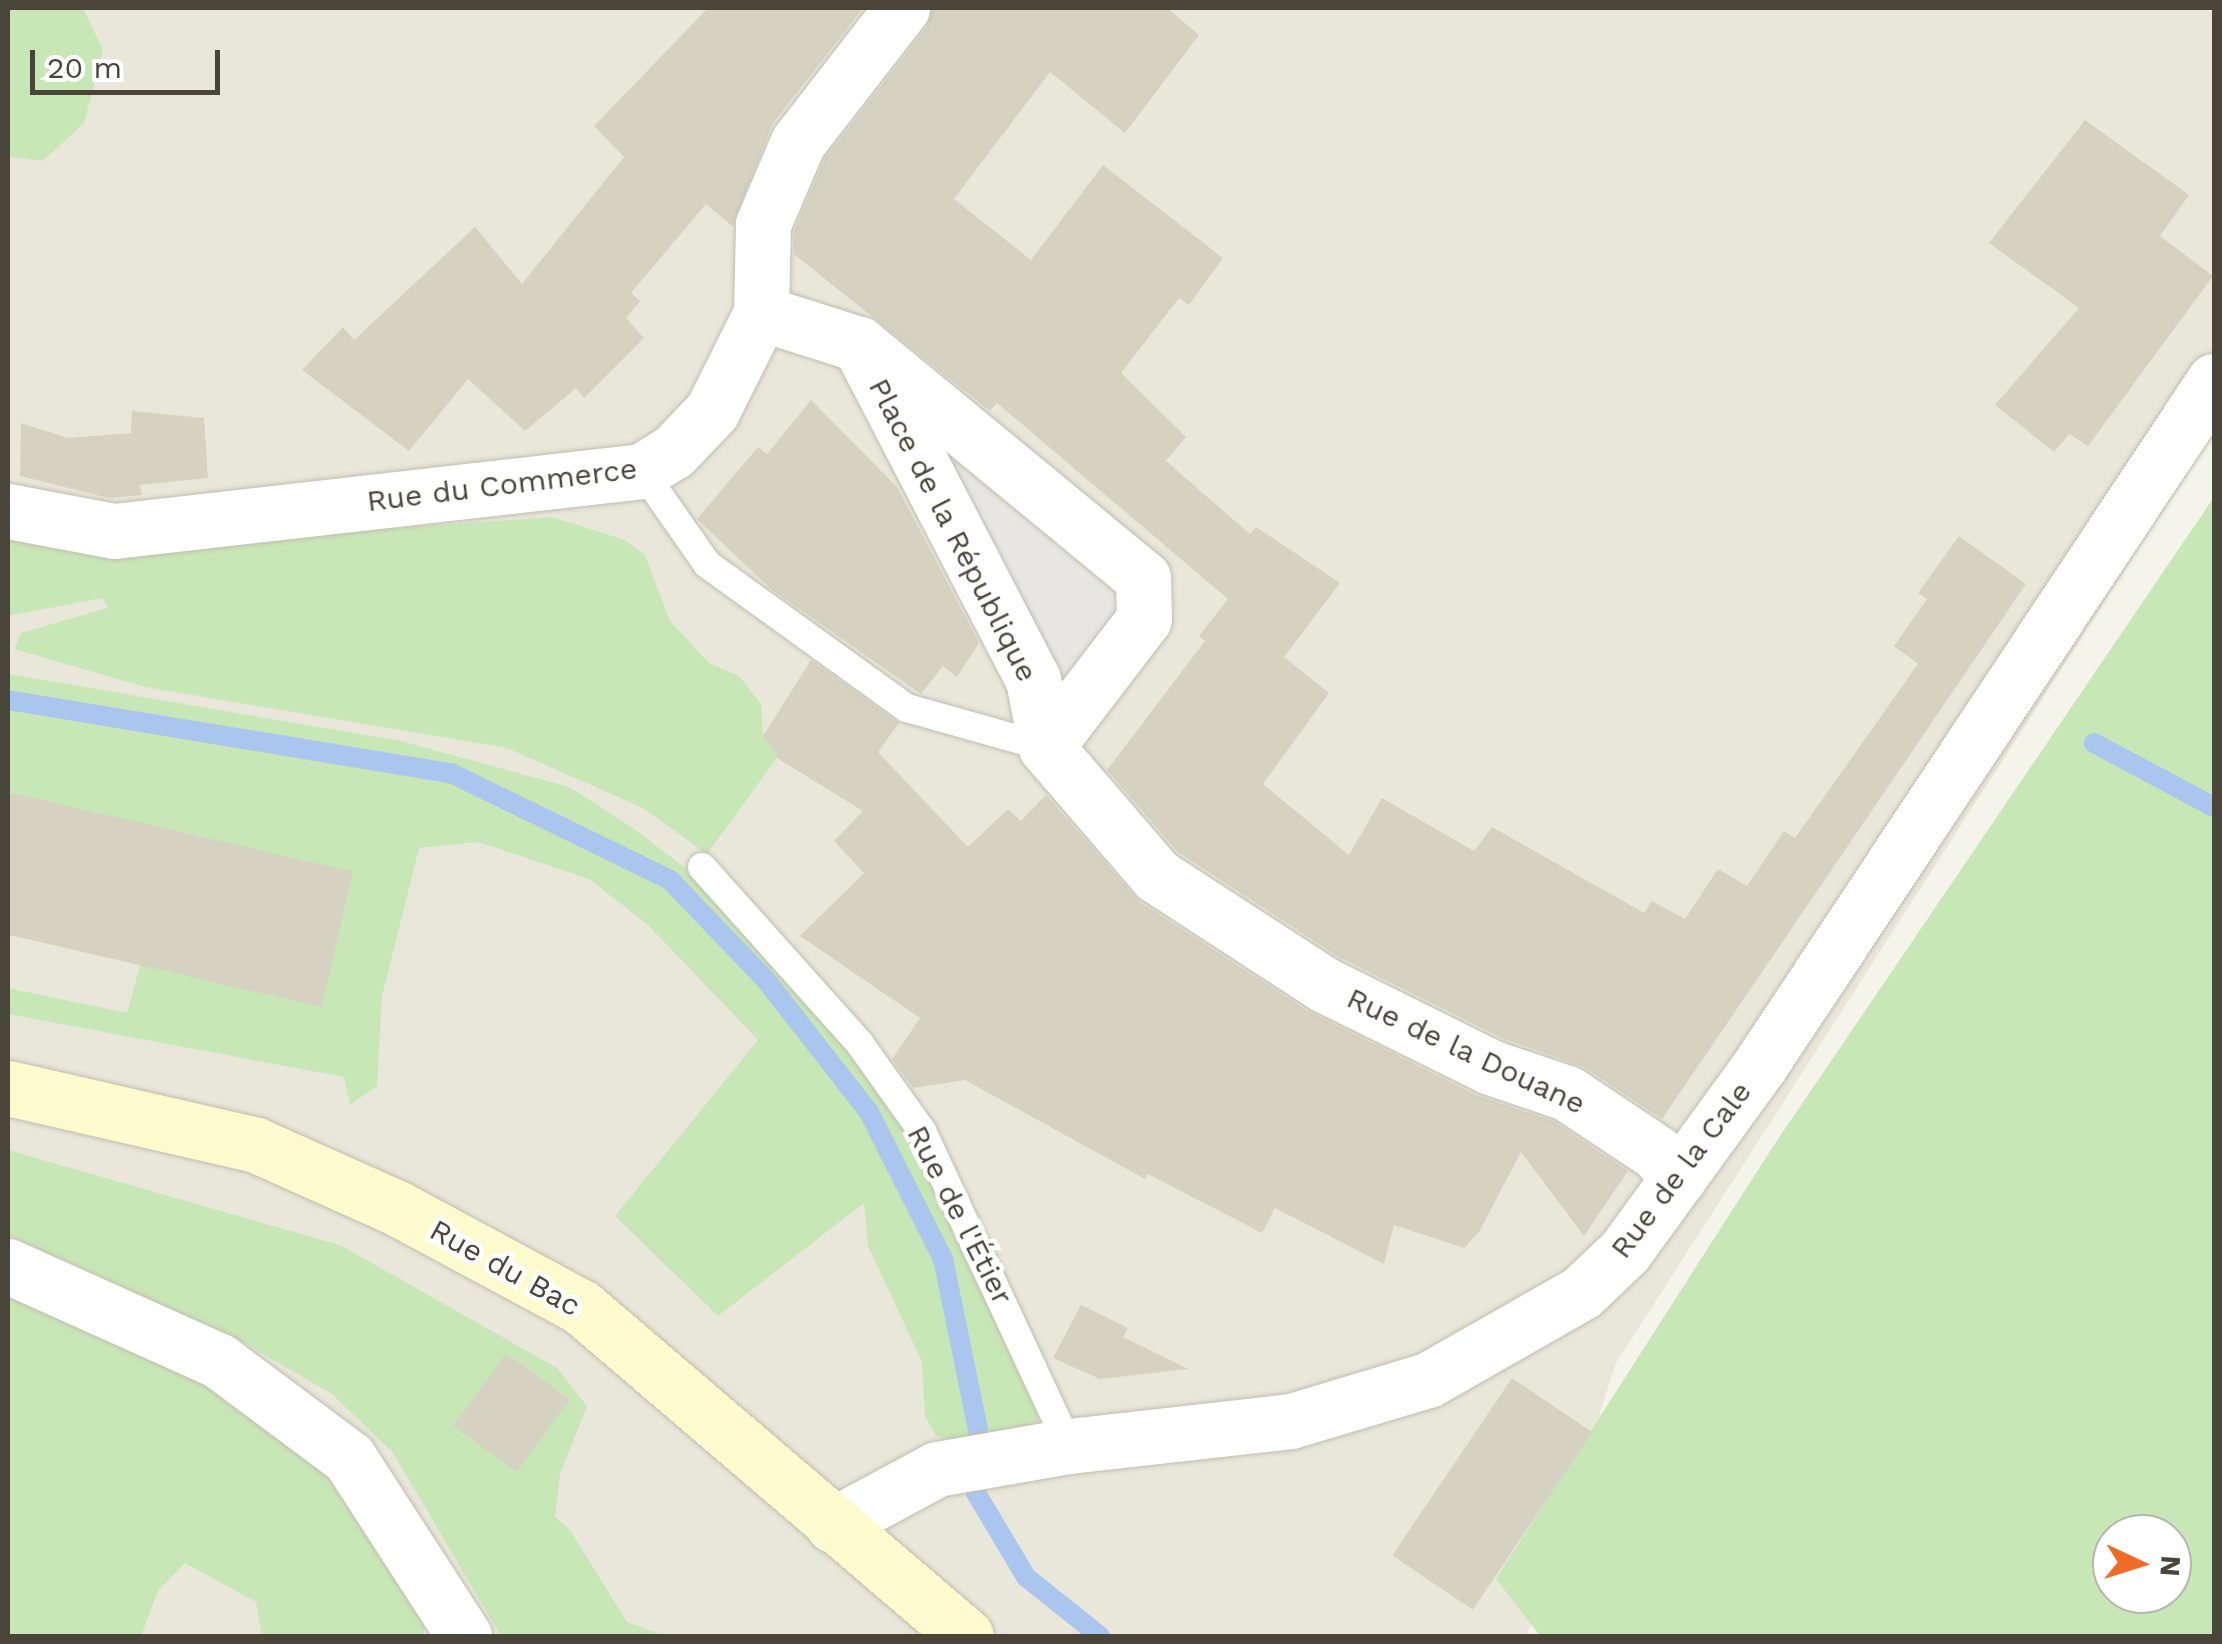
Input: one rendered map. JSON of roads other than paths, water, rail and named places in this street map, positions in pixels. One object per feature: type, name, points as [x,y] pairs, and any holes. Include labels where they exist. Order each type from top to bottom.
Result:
[{"type":"main road","name":"Rue du Bac","points":[[8,1088],[256,1145],[397,1208],[581,1308],[966,1636]]},
{"type":"street","name":"Rue du Commerce","points":[[8,511],[114,531],[642,471],[673,452],[712,411],[761,313],[763,224],[798,142],[902,8]]},
{"type":"street","name":"Place de la République","points":[[761,313],[859,344],[1143,578],[1144,619],[1046,747]]},
{"type":"street","name":"Place de la République","points":[[859,344],[1033,679],[1046,747]]},
{"type":"street","name":"Rue de la Cale","points":[[834,1525],[936,1469],[1051,1449],[1291,1421],[1428,1380],[1582,1292],[1625,1251],[1680,1178],[2214,381]]},
{"type":"street","name":"Rue de la Douane","points":[[1046,747],[1157,876],[1323,984],[1490,1067],[1567,1093],[1657,1153],[1680,1178]]},
{"type":"street","points":[[8,1266],[220,1360],[349,1458],[464,1636]]},
{"type":"lane","points":[[642,471],[706,564],[908,708],[1046,747]]},
{"type":"lane","name":"Rue de l'Étier","points":[[702,867],[860,1044],[922,1131],[1051,1449]]},
{"type":"waterway","points":[[8,700],[451,773],[670,880],[765,979],[869,1112],[943,1259],[978,1430],[976,1493],[1026,1577],[1100,1636]]},
{"type":"waterway","points":[[2094,743],[2214,807]]}]
